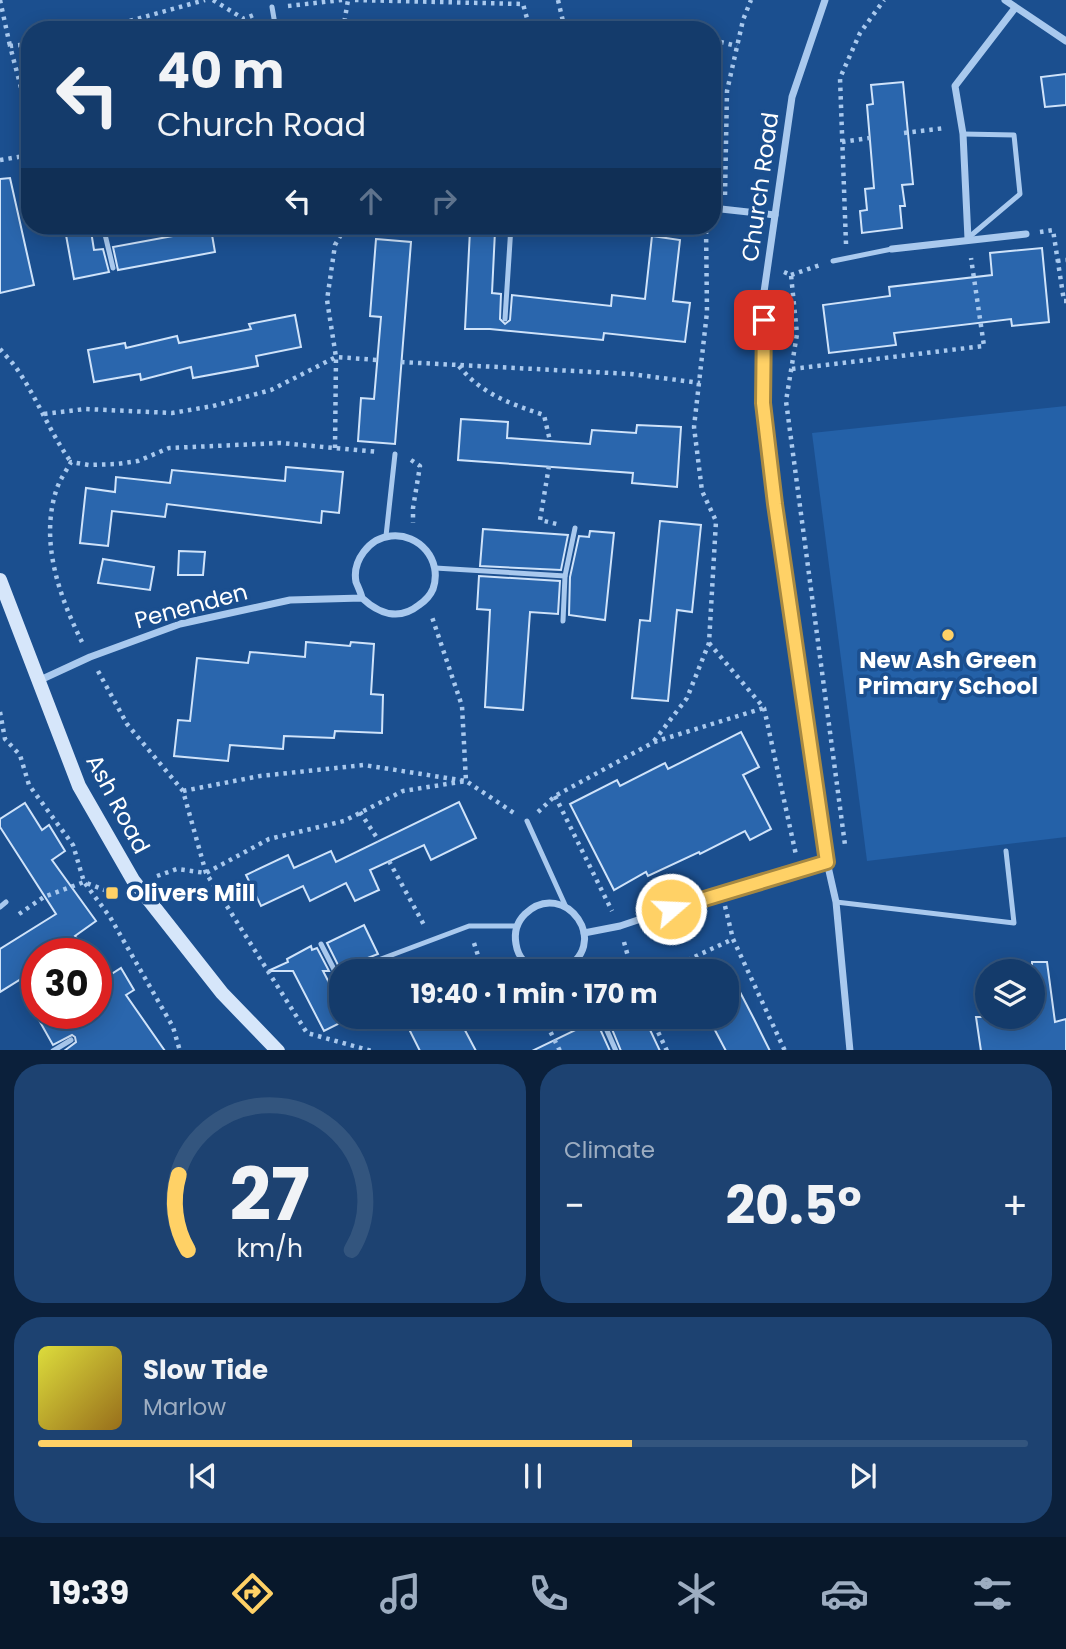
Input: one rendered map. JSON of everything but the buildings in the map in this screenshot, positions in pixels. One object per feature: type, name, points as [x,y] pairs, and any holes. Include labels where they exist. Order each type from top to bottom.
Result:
[{"type":"street","name":"Church Road","points":[[825,0],[792,97],[764,292],[763,403],[827,862],[836,902],[850,1050]]},
{"type":"street","points":[[1005,0],[1066,41]]},
{"type":"street","points":[[968,239],[962,130],[955,86],[1015,8]]},
{"type":"street","points":[[721,209],[775,215]]},
{"type":"street","points":[[892,249],[1026,234]]},
{"type":"street","points":[[399,535],[413,539],[422,544],[435,568],[433,587],[426,600],[412,611],[399,615],[372,607],[362,597],[356,581],[356,568],[361,555],[370,544],[386,536],[399,535]]},
{"type":"street","name":"Ash Road","points":[[0,580],[79,786],[136,883],[222,993],[277,1050]]},
{"type":"street","name":"Penenden","points":[[37,681],[90,657],[180,624],[290,600],[362,597]]},
{"type":"street","points":[[584,933],[620,926],[721,892],[827,862]]},
{"type":"street","points":[[523,959],[516,945],[517,926],[524,915],[545,903],[566,907],[576,914],[584,933],[584,945],[579,958]]},
{"type":"lane","points":[[272,7],[274,21]]},
{"type":"lane","points":[[962,130],[1014,135],[1020,194],[968,239]]},
{"type":"lane","points":[[106,235],[113,268]]},
{"type":"lane","points":[[505,319],[510,235]]},
{"type":"lane","points":[[833,261],[892,249]]},
{"type":"lane","points":[[386,536],[395,454]]},
{"type":"lane","points":[[563,621],[565,576],[575,528]]},
{"type":"lane","points":[[435,568],[565,576]]},
{"type":"lane","points":[[527,821],[566,907]]},
{"type":"lane","points":[[836,902],[1014,923],[1006,851]]},
{"type":"lane","points":[[0,907],[6,902]]},
{"type":"lane","points":[[380,959],[469,926],[517,926]]},
{"type":"lane","points":[[321,944],[330,959]]},
{"type":"lane","points":[[606,1029],[616,1050]]},
{"type":"lane","points":[[55,1050],[71,1040]]},
{"type":"path","points":[[0,0],[21,88]]},
{"type":"path","points":[[129,21],[205,0]]},
{"type":"path","points":[[344,21],[348,0]]},
{"type":"path","points":[[355,0],[387,3],[455,1],[523,4],[528,21]]},
{"type":"path","points":[[558,0],[564,21]]},
{"type":"path","points":[[725,209],[727,91],[751,0]]},
{"type":"path","points":[[846,258],[840,78],[860,33],[884,0]]},
{"type":"path","points":[[721,42],[737,46]]},
{"type":"path","points":[[0,48],[21,45]]},
{"type":"path","points":[[904,133],[962,130]]},
{"type":"path","points":[[842,142],[870,138]]},
{"type":"path","points":[[0,160],[21,156]]},
{"type":"path","points":[[1026,234],[1053,230],[1066,302]]},
{"type":"path","points":[[335,448],[336,357],[327,300],[335,245],[341,235]]},
{"type":"path","points":[[654,742],[687,698],[709,643],[716,521],[702,491],[694,427],[707,312],[706,235]]},
{"type":"path","points":[[792,369],[984,346],[968,239]]},
{"type":"path","points":[[1058,261],[1066,260]]},
{"type":"path","points":[[768,265],[791,275],[833,261]]},
{"type":"path","points":[[791,275],[797,334],[786,401],[846,847]]},
{"type":"path","points":[[0,349],[20,372],[44,414],[54,438],[71,461],[89,465],[117,464],[138,461],[169,448],[280,443],[406,456],[420,466],[412,508],[413,539]]},
{"type":"path","points":[[44,414],[85,409],[172,413],[213,406],[271,390],[336,357],[377,360]]},
{"type":"path","points":[[401,362],[631,374],[700,383]]},
{"type":"path","points":[[458,365],[470,380],[486,392],[509,404],[544,415],[551,441]]},
{"type":"path","points":[[71,461],[57,489],[52,513],[51,546],[57,584],[71,620],[127,724],[183,791],[206,873],[307,1033],[368,1050]]},
{"type":"path","points":[[549,466],[540,520],[575,528]]},
{"type":"path","points":[[426,600],[462,706],[466,781]]},
{"type":"path","points":[[709,643],[764,708],[800,869]]},
{"type":"path","points":[[183,791],[260,776],[364,765],[466,781],[527,821],[555,796],[654,742],[764,708]]},
{"type":"path","points":[[0,712],[2,739],[20,755],[29,785],[73,845],[84,882],[117,928],[173,1027],[180,1050]]},
{"type":"path","points":[[6,902],[15,917],[44,897],[84,882],[112,892],[177,869],[206,873],[270,839],[344,821],[403,791],[466,781]]},
{"type":"path","points":[[555,796],[620,926],[629,959]]},
{"type":"path","points":[[360,813],[379,841]]},
{"type":"path","points":[[389,861],[433,939]]},
{"type":"path","points":[[721,892],[733,939],[785,1050]]},
{"type":"path","points":[[469,926],[479,959]]},
{"type":"path","points":[[690,959],[733,939]]},
{"type":"path","points":[[550,1029],[560,1050]]},
{"type":"path","points":[[657,1029],[667,1050]]},
{"type":"shaded area","name":"New Ash Green Primary School","points":[[1066,406],[1066,837],[867,861],[812,433]]},
{"type":"place","name":"New Ash Green Primary School","points":[[948,635]]},
{"type":"place","name":"Olivers Mill","points":[[112,893]]},
{"type":"route","points":[[671,909],[827,862],[763,403],[764,320]]}]
